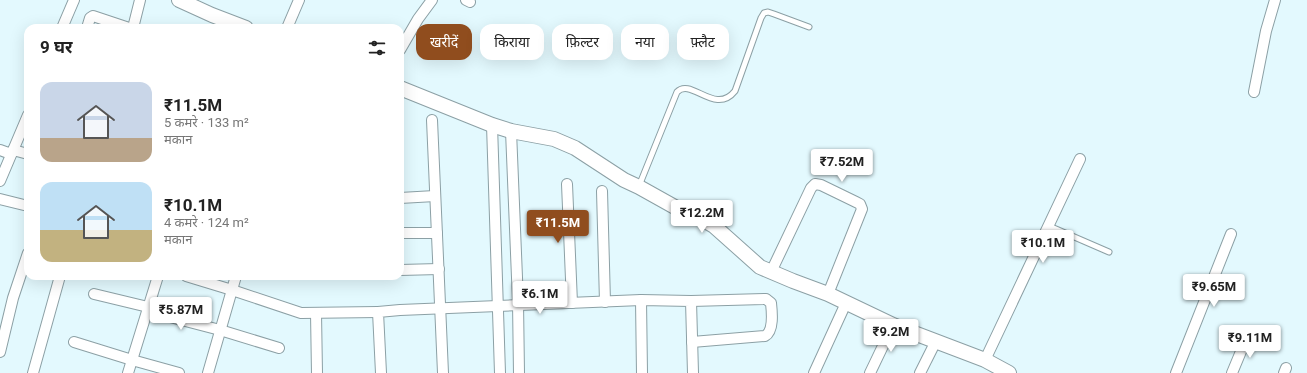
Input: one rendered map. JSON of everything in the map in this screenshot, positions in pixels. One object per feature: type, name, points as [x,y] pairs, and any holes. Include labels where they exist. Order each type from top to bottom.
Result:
[{"type":"street","points":[[64,24],[74,0]]},
{"type":"street","points":[[134,24],[140,0]]},
{"type":"street","points":[[179,0],[236,24]]},
{"type":"street","points":[[289,24],[299,0]]},
{"type":"street","points":[[404,43],[418,19],[432,0]]},
{"type":"street","points":[[1254,92],[1266,31],[1275,0]]},
{"type":"street","points":[[88,24],[90,18],[93,16],[118,24]]},
{"type":"street","points":[[404,90],[492,125],[511,131],[554,139],[575,148],[624,180],[639,186],[682,211],[702,219],[714,226],[760,267],[793,282],[828,294],[846,304],[892,324],[985,360],[1005,372]]},
{"type":"street","points":[[432,120],[443,373]]},
{"type":"street","points":[[0,181],[24,124]]},
{"type":"street","points":[[492,125],[500,373]]},
{"type":"street","points":[[511,131],[518,305],[519,373]]},
{"type":"street","points":[[0,150],[24,154]]},
{"type":"street","points":[[985,360],[1080,159]]},
{"type":"street","points":[[567,184],[572,303]]},
{"type":"street","points":[[771,272],[811,188],[815,184],[821,185],[860,204],[862,209],[828,294]]},
{"type":"street","points":[[602,191],[605,302]]},
{"type":"street","points":[[404,198],[435,196]]},
{"type":"street","points":[[0,199],[24,205]]},
{"type":"street","points":[[404,233],[437,233]]},
{"type":"street","points":[[1176,373],[1231,234]]},
{"type":"street","points":[[0,352],[24,266]]},
{"type":"street","points":[[404,270],[438,269]]},
{"type":"street","points":[[33,373],[59,280]]},
{"type":"street","points":[[128,373],[157,280]]},
{"type":"street","points":[[199,280],[301,312],[378,312],[641,300],[690,301],[766,299],[771,303],[771,328],[768,335],[692,342]]},
{"type":"street","points":[[208,373],[235,280]]},
{"type":"street","points":[[94,294],[279,348]]},
{"type":"street","points":[[641,300],[642,373]]},
{"type":"street","points":[[690,301],[693,373]]},
{"type":"street","points":[[814,373],[846,304]]},
{"type":"street","points":[[316,312],[317,373]]},
{"type":"street","points":[[378,312],[382,373]]},
{"type":"street","points":[[870,373],[892,324]]},
{"type":"street","points":[[1232,373],[1247,337]]},
{"type":"street","points":[[920,373],[936,341]]},
{"type":"street","points":[[74,342],[179,373]]},
{"type":"lane","points":[[639,186],[677,92],[685,88],[714,100],[723,100],[730,97],[735,91],[764,13],[768,12],[774,14],[808,28]]},
{"type":"lane","points":[[1049,226],[1108,252]]}]
